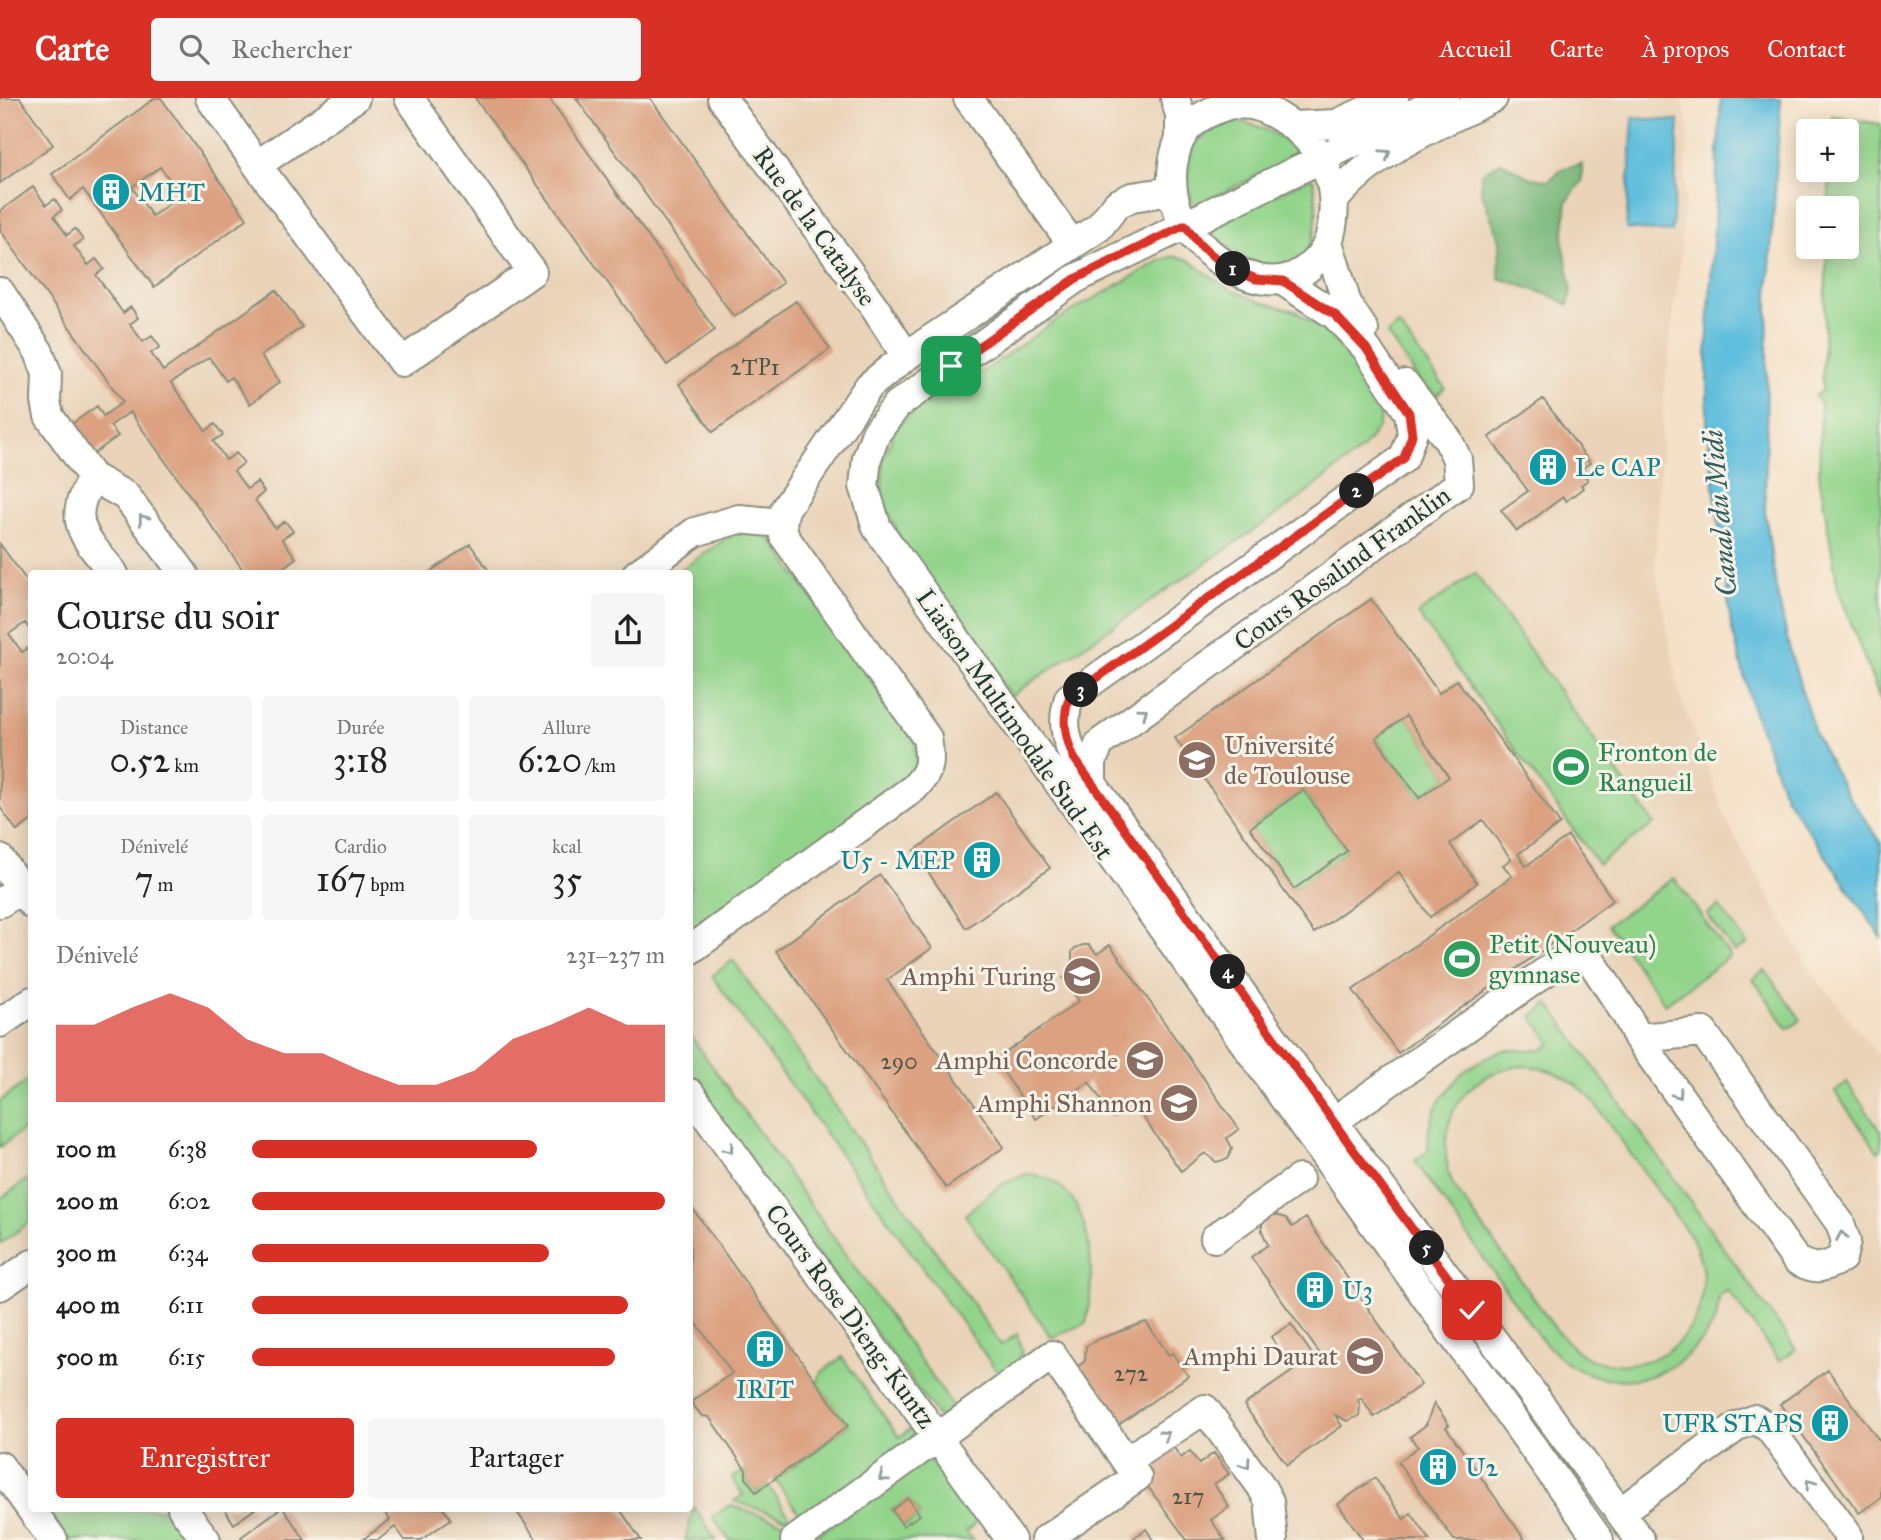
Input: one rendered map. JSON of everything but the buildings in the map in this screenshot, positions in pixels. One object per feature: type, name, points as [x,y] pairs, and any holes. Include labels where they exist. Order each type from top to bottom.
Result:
[{"type":"street","points":[[210,98],[402,362],[532,272],[409,98]]},
{"type":"street","points":[[257,165],[355,98]]},
{"type":"street","name":"Rue de la Catalyse","points":[[722,98],[875,308],[906,356]]},
{"type":"street","points":[[968,98],[1072,244]]},
{"type":"street","points":[[1175,98],[1180,115],[1180,136],[1172,171],[1172,191],[1185,225],[1199,244],[1232,269],[1256,279],[1283,281],[1303,273],[1319,258],[1328,242],[1335,217],[1335,198],[1322,158],[1294,126],[1254,106],[1226,101],[1193,122],[1180,136]]},
{"type":"street","points":[[1294,126],[1336,124],[1394,98]]},
{"type":"street","name":"Liaison Multimodale Sud-Est","points":[[1445,98],[1075,279],[897,405],[876,433],[867,458],[864,486],[877,528],[1599,1540]]},
{"type":"street","points":[[1335,198],[1351,179],[1381,156],[1493,98]]},
{"type":"street","points":[[693,948],[914,788],[927,774],[930,755],[927,738],[784,536],[782,523],[785,509],[869,386],[906,356],[1099,227],[1117,204],[1132,197],[1172,191]]},
{"type":"street","name":"Cours Rosalind Franklin","points":[[1100,743],[1459,484],[1457,459],[1448,440],[1365,332],[1347,304],[1328,242]]},
{"type":"street","name":"Cours Rosalind Franklin","points":[[1069,698],[1404,458],[1412,435],[1409,413],[1366,348],[1335,315],[1283,281]]},
{"type":"street","points":[[0,292],[39,352],[47,374],[46,401],[49,416],[92,477],[125,496],[181,570]]},
{"type":"street","points":[[92,477],[80,506],[79,523],[111,570]]},
{"type":"street","points":[[643,570],[695,532],[739,519],[782,523]]},
{"type":"street","points":[[1069,698],[1072,715],[1077,723],[1100,743],[1092,761],[1092,781]]},
{"type":"street","points":[[1069,698],[1064,713],[1066,738],[1074,758],[1334,1121],[1640,1540]]},
{"type":"street","points":[[0,859],[18,899]]},
{"type":"street","points":[[1334,1121],[1568,956],[1590,959],[1638,1038],[1796,1260],[1810,1268],[1826,1267],[1842,1258],[1846,1241],[1840,1223],[1703,1031],[1638,1038]]},
{"type":"street","points":[[0,1023],[28,1004]]},
{"type":"street","name":"Cours Rose Dieng-Kuntz","points":[[693,1097],[1011,1540]]},
{"type":"street","points":[[1215,1238],[1299,1180]]},
{"type":"street","points":[[0,1286],[28,1267]]},
{"type":"street","points":[[795,1540],[1052,1355],[1137,1477],[1045,1540]]},
{"type":"street","points":[[1126,1461],[1205,1409],[1269,1501],[1273,1540]]},
{"type":"street","points":[[1620,1512],[1738,1426],[1755,1419],[1769,1428],[1848,1535],[1848,1540]]},
{"type":"street","points":[[0,1466],[28,1505]]},
{"type":"street","points":[[33,1512],[53,1540]]},
{"type":"street","points":[[185,1512],[206,1540]]},
{"type":"shaded area","name":"Université de Toulouse","points":[[0,98],[1681,98],[1689,124],[1680,264],[1664,392],[1655,566],[1680,696],[1728,824],[1812,973],[1881,1058],[1881,1540],[0,1540]]},
{"type":"green space","points":[[1859,120],[1881,124],[1881,702],[1838,589],[1819,475],[1821,404],[1815,396],[1822,391],[1827,259],[1859,259],[1859,196],[1829,196],[1829,182],[1859,182]]},
{"type":"green space","points":[[1235,121],[1270,131],[1291,146],[1298,156],[1197,205],[1193,204],[1187,175],[1192,151],[1207,132]]},
{"type":"green space","points":[[1501,162],[1529,177],[1548,181],[1564,168],[1582,164],[1582,181],[1567,201],[1563,242],[1572,292],[1568,305],[1554,297],[1499,278],[1500,241],[1481,191],[1481,174]]},
{"type":"green space","points":[[1310,178],[1313,179],[1316,203],[1315,229],[1307,251],[1298,259],[1276,266],[1259,265],[1239,254],[1209,230],[1209,227]]},
{"type":"green space","points":[[1176,256],[1189,260],[1225,287],[1258,301],[1295,311],[1325,332],[1350,354],[1379,394],[1382,408],[1378,428],[1362,449],[1295,502],[1011,696],[900,538],[882,497],[883,459],[896,428],[950,381],[957,390],[1055,321],[1163,259]]},
{"type":"green space","points":[[1399,325],[1445,388],[1432,399],[1387,334]]},
{"type":"green space","points":[[734,533],[765,534],[915,740],[916,766],[906,784],[693,938],[693,570],[681,570]]},
{"type":"green space","name":"Fronton de Rangueil","points":[[1475,573],[1654,824],[1598,864],[1418,614]]},
{"type":"green space","points":[[1406,716],[1449,777],[1419,798],[1376,738]]},
{"type":"green space","points":[[1303,790],[1347,851],[1294,889],[1250,828]]},
{"type":"green space","points":[[1674,878],[1730,956],[1665,1004],[1608,925]]},
{"type":"green space","points":[[1719,906],[1747,944],[1734,952],[1707,914]]},
{"type":"green space","points":[[733,960],[1001,1345],[1017,1334],[1022,1350],[1017,1367],[1006,1373],[996,1370],[712,976]]},
{"type":"green space","points":[[1765,970],[1801,1020],[1788,1029],[1753,979]]},
{"type":"green space","points":[[1549,1004],[1796,1349],[1779,1361],[1728,1290],[1719,1297],[1714,1322],[1697,1345],[1672,1366],[1642,1378],[1611,1379],[1579,1370],[1562,1359],[1538,1335],[1415,1161],[1428,1150],[1429,1129],[1440,1100],[1462,1073],[1504,1050],[1542,1050],[1551,1043],[1532,1016]],"holes":[[[1523,1066],[1559,1075],[1589,1096],[1693,1240],[1701,1261],[1701,1302],[1694,1321],[1683,1337],[1668,1351],[1649,1360],[1608,1364],[1590,1359],[1576,1350],[1557,1331],[1453,1185],[1447,1164],[1446,1143],[1456,1106],[1467,1091],[1482,1079],[1501,1070]]]},
{"type":"green space","points":[[693,1039],[950,1402],[951,1412],[942,1422],[693,1085]]},
{"type":"green space","points":[[28,1080],[28,1126],[0,1147],[0,1101]]},
{"type":"green space","points":[[1847,1083],[1881,1131],[1881,1150],[1878,1152],[1835,1092]]},
{"type":"green space","points":[[1028,1174],[1050,1180],[1067,1193],[1079,1211],[1090,1256],[1091,1280],[1086,1323],[1052,1338],[965,1215],[1002,1185]]},
{"type":"green space","points":[[28,1179],[28,1223],[0,1244],[0,1199]]},
{"type":"green space","points":[[842,1357],[899,1437],[914,1426],[914,1437],[910,1445],[805,1518],[775,1479],[848,1426],[817,1383],[821,1373]]},
{"type":"green space","points":[[921,1461],[932,1461],[941,1465],[976,1513],[975,1524],[966,1531],[973,1540],[810,1540]],"holes":[[[908,1499],[920,1515],[904,1526],[892,1510]]]},
{"type":"green space","points":[[746,1470],[746,1478],[756,1492],[767,1484],[792,1520],[734,1501],[743,1495],[732,1478]]},
{"type":"green space","points":[[729,1505],[788,1524],[792,1531],[779,1540],[729,1540],[713,1517]]},
{"type":"green space","points":[[694,1507],[716,1540],[685,1540]]},
{"type":"green space","points":[[49,1512],[170,1512],[190,1540],[69,1540]]},
{"type":"water","name":"Canal du Midi","points":[[1721,98],[1781,98],[1768,296],[1765,512],[1776,588],[1790,651],[1815,734],[1845,791],[1881,842],[1881,937],[1785,796],[1752,707],[1731,625],[1707,427],[1707,351]]},
{"type":"water","points":[[1633,118],[1679,121],[1672,232],[1626,229]]},
{"type":"place","name":"MHT","points":[[111,192]]},
{"type":"place","name":"Le CAP","points":[[1548,467]]},
{"type":"place","name":"Université de Toulouse","points":[[1197,760]]},
{"type":"place","name":"Fronton de Rangueil","points":[[1571,767]]},
{"type":"place","name":"U5 - MEP","points":[[982,860]]},
{"type":"place","name":"Petit (Nouveau) gymnase","points":[[1462,959]]},
{"type":"place","name":"Amphi Turing","points":[[1082,976]]},
{"type":"place","name":"Amphi Concorde","points":[[1145,1060]]},
{"type":"place","name":"Amphi Shannon","points":[[1179,1103]]},
{"type":"place","name":"U3","points":[[1315,1290]]},
{"type":"place","name":"IRIT","points":[[765,1349]]},
{"type":"place","name":"Amphi Daurat","points":[[1365,1356]]},
{"type":"place","name":"UFR STAPS","points":[[1830,1423]]},
{"type":"place","name":"U2","points":[[1438,1467]]},
{"type":"route","points":[[951,366],[1075,279],[1185,225],[1199,244],[1232,269],[1256,279],[1283,281],[1335,315],[1366,348],[1409,413],[1412,435],[1404,458],[1069,698],[1064,713],[1066,738],[1074,758],[1350,1145],[1472,1310]]}]
